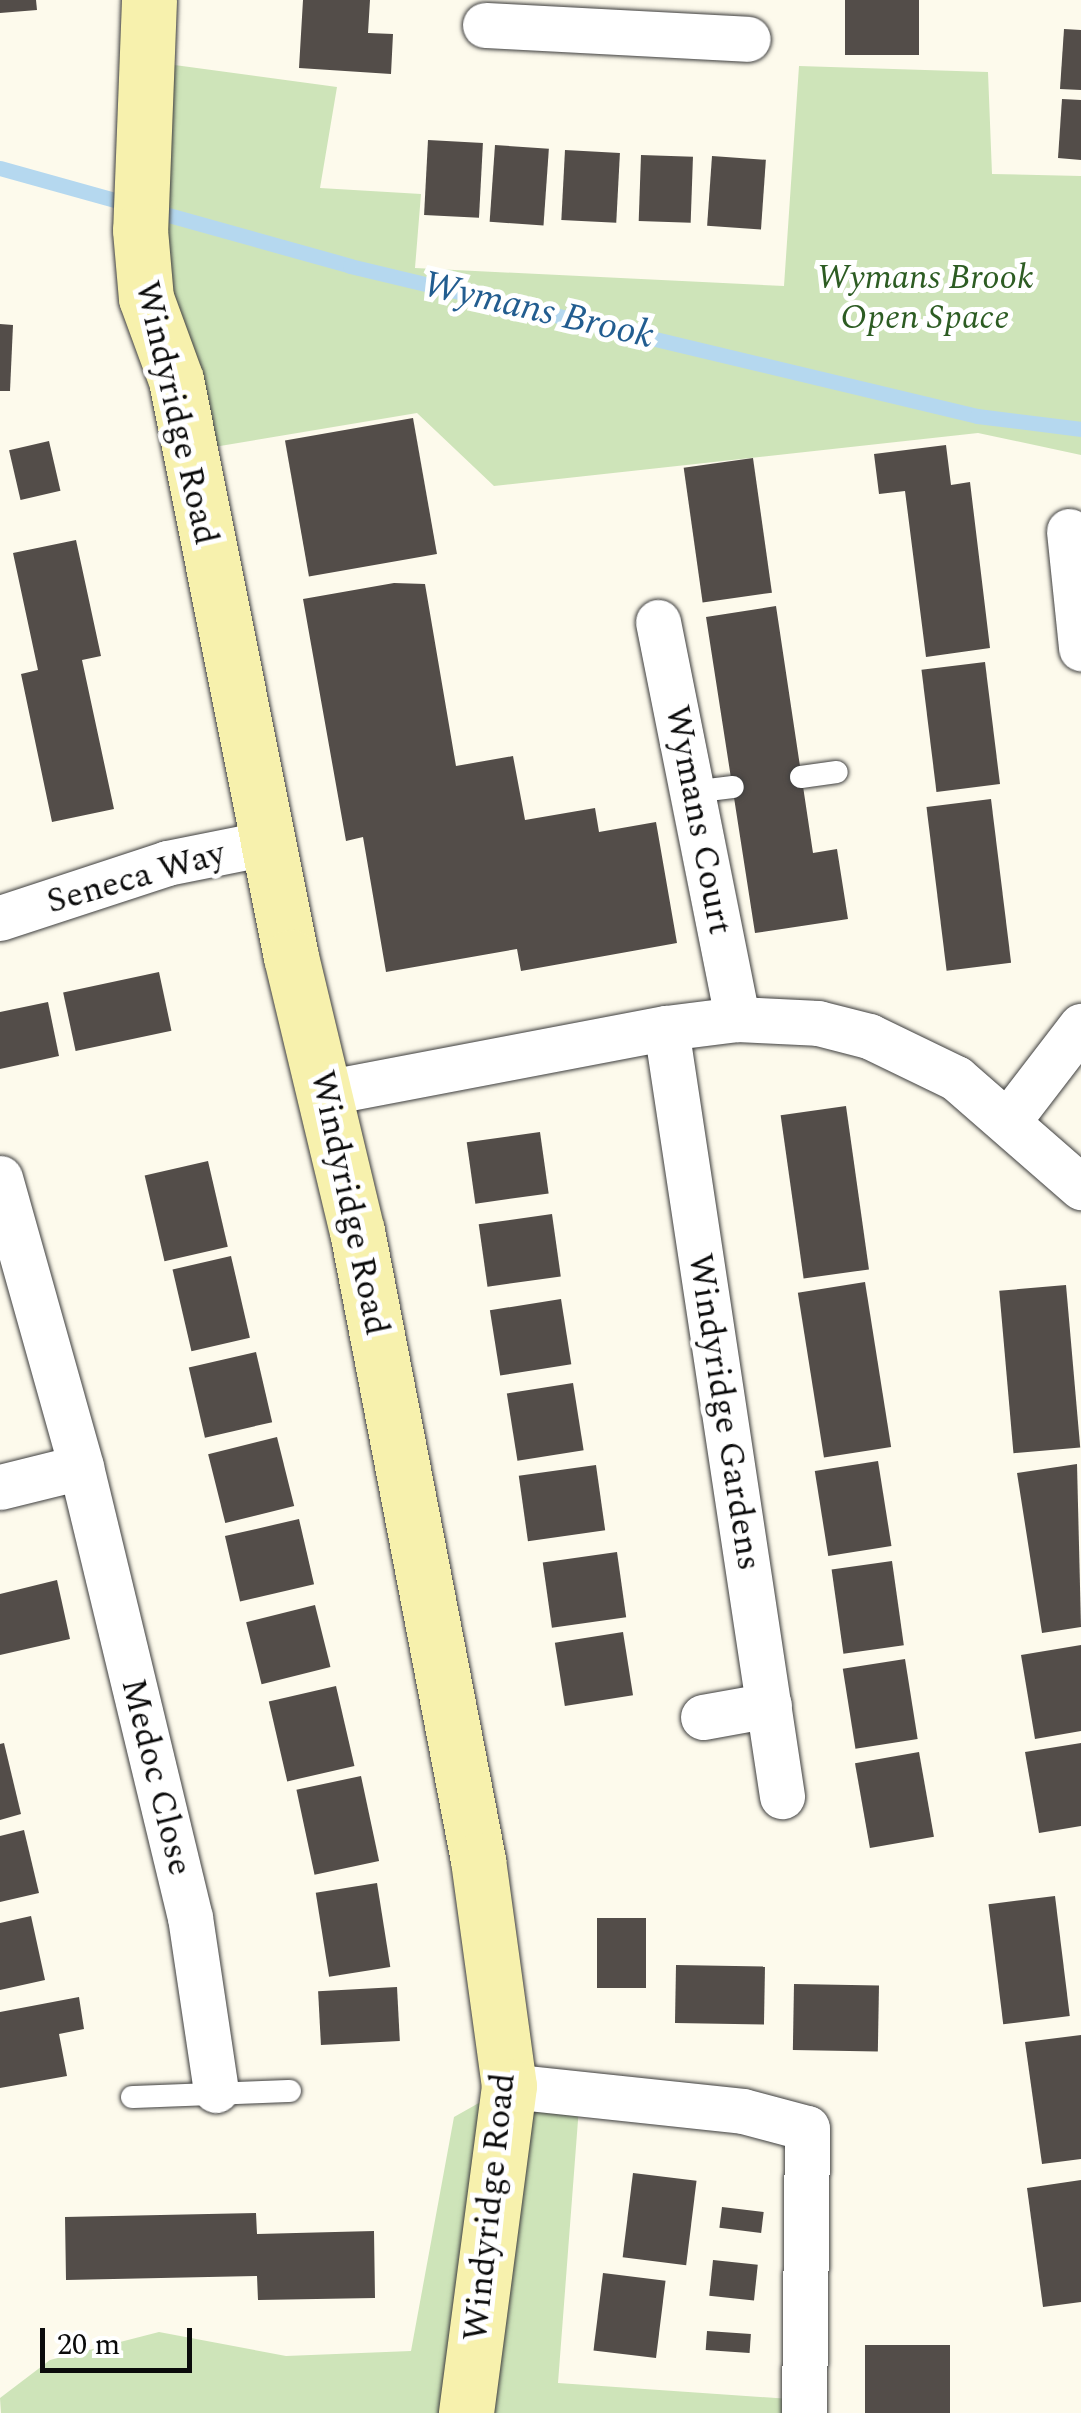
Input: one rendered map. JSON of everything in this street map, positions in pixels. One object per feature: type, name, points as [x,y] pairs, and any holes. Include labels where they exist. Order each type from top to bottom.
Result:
[{"type":"street","name":"Windyridge Road","points":[[150,0],[145,61],[146,298],[176,380],[272,842],[291,957],[329,1092],[478,1860],[509,2086],[466,2413]]},
{"type":"street","points":[[485,25],[597,15],[748,40]]},
{"type":"street","points":[[1068,530],[1081,648]]},
{"type":"street","name":"Wymans Court","points":[[658,622],[712,790],[737,1019]]},
{"type":"street","name":"Seneca Way","points":[[0,918],[166,864],[272,842]]},
{"type":"street","points":[[329,1092],[666,1028],[737,1019],[870,1036],[956,1078],[1081,1187]]},
{"type":"street","points":[[1008,1120],[1081,1026]]},
{"type":"street","name":"Windyridge Gardens","points":[[666,1028],[782,1796]]},
{"type":"street","name":"Medoc Close","points":[[0,1178],[81,1467],[190,1918],[216,2090]]},
{"type":"street","points":[[0,1486],[81,1467]]},
{"type":"street","points":[[703,1717],[769,1704]]},
{"type":"street","points":[[509,2086],[743,2111],[807,2128],[804,2413]]},
{"type":"lane","points":[[801,777],[838,772]]},
{"type":"lane","points":[[132,2097],[216,2090],[290,2090]]},
{"type":"green space","name":"Wymans Brook Open Space","points":[[145,61],[337,87],[320,188],[421,194],[415,268],[784,286],[799,66],[988,72],[992,174],[1081,176],[1081,455],[978,433],[494,486],[417,413],[190,451]]},
{"type":"green space","points":[[509,2086],[580,2094],[558,2383],[804,2400],[804,2413],[1,2413],[0,2398],[50,2360],[159,2332],[286,2356],[411,2351],[454,2117]]},
{"type":"building","points":[[0,0],[36,0],[37,10],[0,13]]},
{"type":"building","points":[[303,0],[370,0],[368,33],[393,34],[391,74],[299,68]]},
{"type":"building","points":[[845,0],[919,0],[919,55],[845,55]]},
{"type":"building","points":[[1064,29],[1081,30],[1081,90],[1060,89]]},
{"type":"building","points":[[1062,99],[1081,100],[1081,160],[1058,158]]},
{"type":"building","points":[[428,140],[483,143],[479,218],[424,215]]},
{"type":"building","points":[[495,145],[549,149],[543,226],[490,222]]},
{"type":"building","points":[[565,150],[620,153],[616,223],[561,220]]},
{"type":"building","points":[[641,155],[693,157],[691,223],[639,221]]},
{"type":"building","points":[[712,156],[766,160],[761,230],[707,226]]},
{"type":"building","points":[[0,324],[13,325],[10,391],[0,391]]},
{"type":"building","points":[[413,418],[437,554],[309,576],[285,441]]},
{"type":"building","points":[[49,441],[60,491],[21,500],[9,450]]},
{"type":"building","points":[[946,445],[951,485],[970,482],[990,648],[926,657],[905,491],[879,494],[874,454]]},
{"type":"building","points":[[753,458],[772,593],[703,602],[684,468]]},
{"type":"building","points":[[76,540],[101,656],[82,660],[114,809],[52,822],[21,674],[38,670],[13,553]]},
{"type":"building","points":[[394,583],[425,584],[456,766],[513,756],[525,820],[595,808],[599,832],[656,822],[677,943],[521,971],[517,949],[386,972],[363,837],[346,841],[303,599]]},
{"type":"building","points":[[776,606],[813,853],[837,849],[848,919],[755,933],[706,617]]},
{"type":"building","points":[[985,662],[1000,784],[936,792],[921,670]]},
{"type":"building","points":[[991,799],[1011,963],[947,971],[926,807]]},
{"type":"building","points":[[159,972],[171,1031],[76,1051],[63,992]]},
{"type":"building","points":[[48,1002],[59,1056],[0,1069],[0,1012]]},
{"type":"building","points":[[846,1106],[869,1269],[804,1279],[781,1115]]},
{"type":"building","points":[[540,1132],[549,1193],[475,1204],[467,1142]]},
{"type":"building","points":[[208,1161],[228,1247],[164,1261],[145,1176]]},
{"type":"building","points":[[552,1214],[561,1276],[487,1287],[479,1224]]},
{"type":"building","points":[[231,1256],[250,1338],[191,1351],[173,1269]]},
{"type":"building","points":[[865,1282],[891,1447],[824,1458],[798,1293]]},
{"type":"building","points":[[1066,1285],[1080,1447],[1013,1453],[999,1291]]},
{"type":"building","points":[[561,1299],[571,1364],[500,1375],[490,1310]]},
{"type":"building","points":[[256,1352],[272,1422],[205,1438],[189,1368]]},
{"type":"building","points":[[573,1383],[584,1450],[517,1461],[507,1393]]},
{"type":"building","points":[[277,1437],[294,1506],[225,1523],[208,1454]]},
{"type":"building","points":[[878,1461],[891,1546],[828,1556],[815,1471]]},
{"type":"building","points":[[1077,1464],[1081,1627],[1042,1633],[1017,1473]]},
{"type":"building","points":[[596,1465],[605,1530],[528,1541],[519,1476]]},
{"type":"building","points":[[299,1519],[314,1584],[240,1601],[225,1536]]},
{"type":"building","points":[[617,1552],[626,1617],[552,1628],[543,1562]]},
{"type":"building","points":[[892,1561],[904,1645],[843,1654],[832,1569]]},
{"type":"building","points":[[57,1580],[70,1639],[0,1655],[0,1594]]},
{"type":"building","points":[[315,1605],[330,1667],[262,1684],[246,1622]]},
{"type":"building","points":[[623,1632],[633,1695],[565,1706],[555,1643]]},
{"type":"building","points":[[1081,1645],[1081,1731],[1035,1739],[1021,1655]]},
{"type":"building","points":[[905,1659],[918,1739],[855,1749],[843,1669]]},
{"type":"building","points":[[336,1686],[354,1766],[287,1781],[269,1702]]},
{"type":"building","points":[[4,1743],[21,1814],[0,1820],[0,1744]]},
{"type":"building","points":[[1081,1743],[1081,1826],[1039,1833],[1025,1752]]},
{"type":"building","points":[[919,1752],[934,1837],[870,1848],[855,1763]]},
{"type":"building","points":[[361,1776],[379,1861],[315,1875],[296,1790]]},
{"type":"building","points":[[24,1830],[39,1893],[0,1902],[0,1836]]},
{"type":"building","points":[[377,1883],[390,1967],[329,1977],[316,1893]]},
{"type":"building","points":[[1055,1896],[1070,2016],[1003,2024],[988,1904]]},
{"type":"building","points":[[31,1916],[45,1980],[0,1990],[0,1923]]},
{"type":"building","points":[[597,1918],[646,1918],[646,1988],[597,1988]]},
{"type":"building","points":[[676,1965],[765,1967],[764,2025],[675,2023]]},
{"type":"building","points":[[794,1984],[879,1985],[878,2051],[793,2050]]},
{"type":"building","points":[[397,1987],[400,2041],[321,2045],[318,1991]]},
{"type":"building","points":[[79,1997],[84,2029],[59,2034],[67,2076],[0,2088],[0,2012]]},
{"type":"building","points":[[1081,2035],[1081,2159],[1042,2164],[1025,2042]]},
{"type":"building","points":[[633,2173],[697,2181],[686,2265],[623,2257]]},
{"type":"building","points":[[1081,2180],[1081,2302],[1043,2307],[1027,2188]]},
{"type":"building","points":[[722,2207],[764,2212],[761,2233],[719,2228]]},
{"type":"building","points":[[256,2213],[257,2234],[374,2231],[375,2298],[258,2300],[257,2276],[66,2280],[65,2217]]},
{"type":"building","points":[[713,2260],[758,2265],[754,2301],[709,2296]]},
{"type":"building","points":[[603,2273],[666,2281],[656,2358],[593,2350]]},
{"type":"building","points":[[707,2331],[751,2334],[750,2353],[706,2350]]},
{"type":"building","points":[[865,2345],[950,2345],[950,2413],[865,2413]]},
{"type":"waterway","name":"Wymans Brook","points":[[0,168],[350,266],[977,416],[1081,429]]}]
